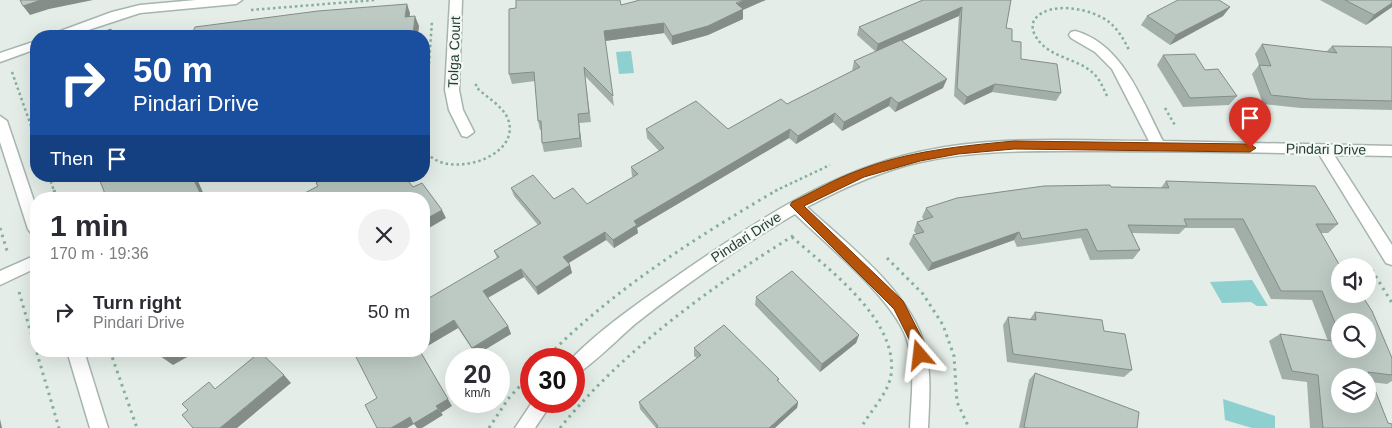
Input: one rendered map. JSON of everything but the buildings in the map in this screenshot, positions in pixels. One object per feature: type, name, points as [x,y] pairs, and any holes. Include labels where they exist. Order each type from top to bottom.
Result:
[{"type":"street","points":[[75,30],[116,15],[140,9],[236,0]]},
{"type":"street","name":"Tolga Court","points":[[456,0],[452,90],[456,110],[467,132]]},
{"type":"street","points":[[1075,35],[1099,49],[1117,66],[1159,146]]},
{"type":"street","points":[[0,58],[30,47]]},
{"type":"street","points":[[0,121],[30,212]]},
{"type":"street","name":"Pindari Drive","points":[[585,357],[633,315],[707,263],[796,205],[861,174],[897,163],[946,152],[1014,145],[1392,151]]},
{"type":"street","points":[[1323,149],[1392,258]]},
{"type":"street","points":[[796,205],[885,291],[898,305],[910,326],[918,344],[921,365],[919,428]]},
{"type":"street","points":[[0,278],[30,263]]},
{"type":"street","points":[[77,357],[99,428]]},
{"type":"street","points":[[524,428],[535,413]]},
{"type":"path","points":[[430,48],[432,19]]},
{"type":"path","points":[[11,68],[30,123]]},
{"type":"path","points":[[0,228],[8,254]]},
{"type":"path","points":[[560,428],[631,351],[656,330],[792,237],[868,309],[885,334],[892,361],[891,376],[861,428]]},
{"type":"path","points":[[18,290],[30,331]]},
{"type":"path","points":[[37,357],[58,428]]},
{"type":"path","points":[[112,357],[137,428]]},
{"type":"path","points":[[488,428],[508,399],[520,386]]},
{"type":"water","points":[[631,51],[634,73],[619,74],[616,52]]},
{"type":"water","points":[[1252,280],[1268,306],[1257,306],[1251,302],[1222,303],[1210,282]]},
{"type":"water","points":[[1223,399],[1275,416],[1275,428],[1252,428],[1225,420]]},
{"type":"route","points":[[920,355],[918,344],[898,305],[796,205],[828,188],[861,174],[920,157],[958,150],[1014,145],[1250,148]]}]
